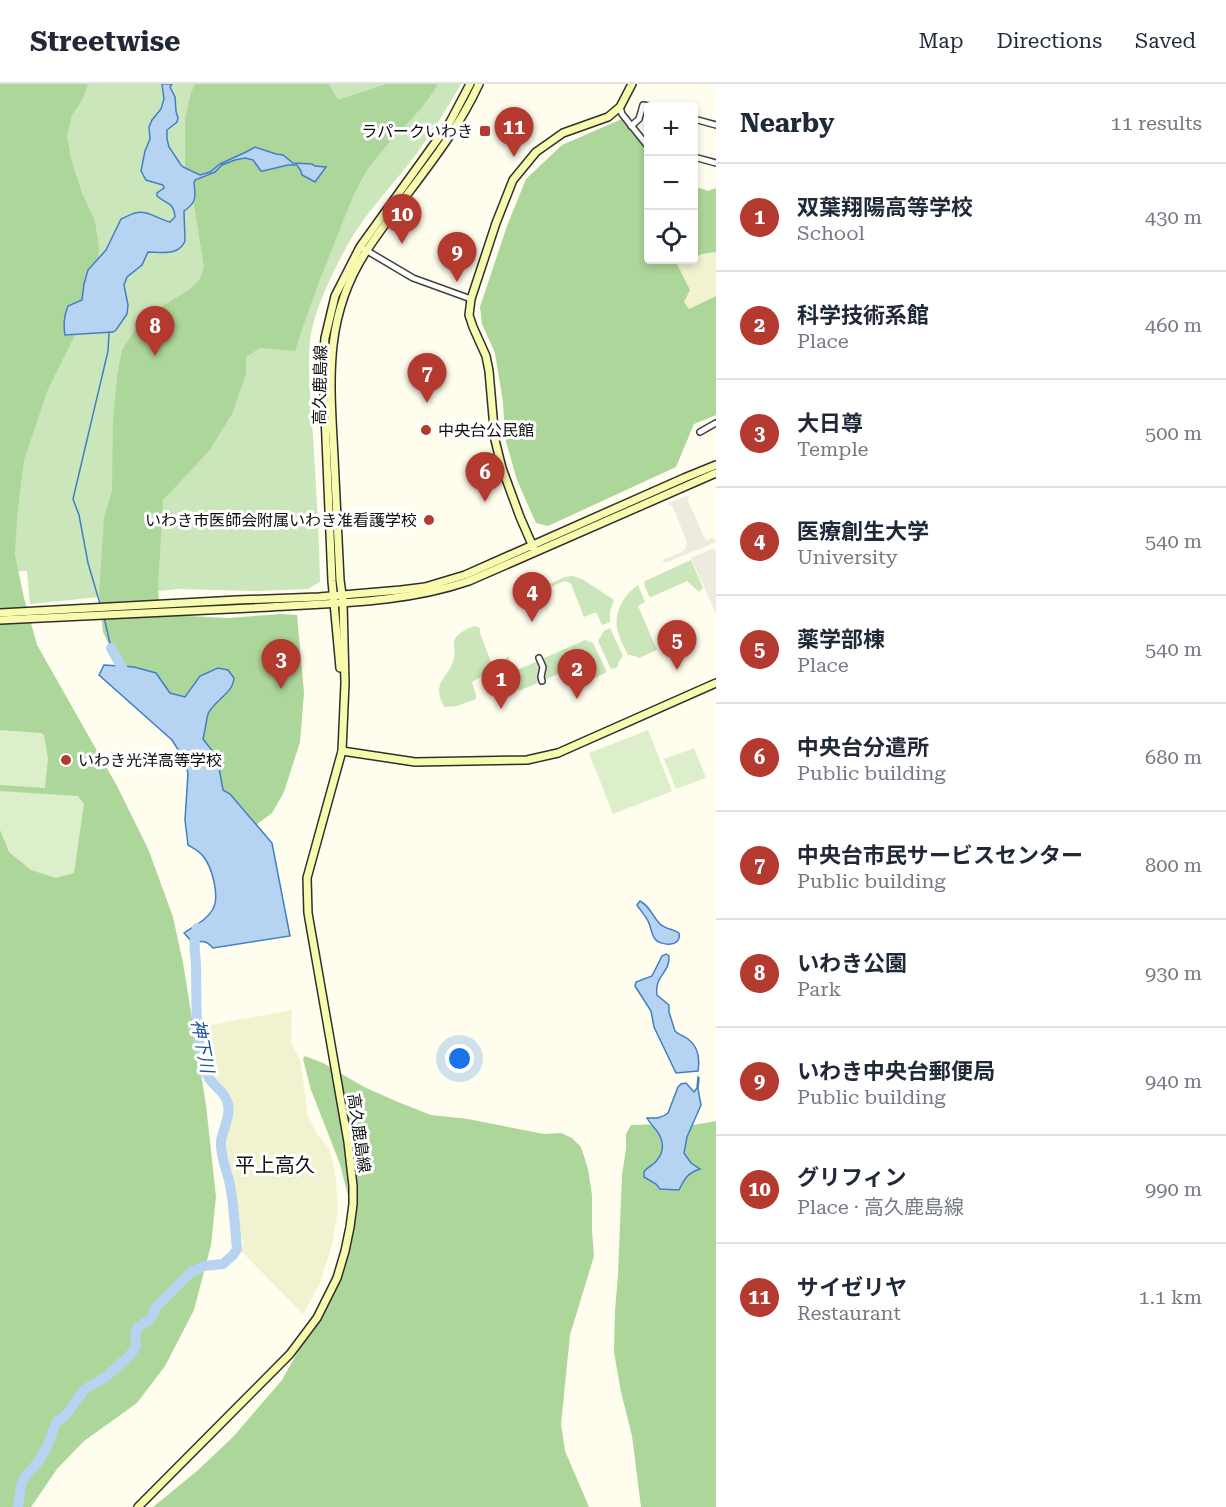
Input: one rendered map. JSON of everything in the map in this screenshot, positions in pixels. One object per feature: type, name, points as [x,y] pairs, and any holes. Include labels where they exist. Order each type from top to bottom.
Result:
[{"type":"street","name":"高久鹿島線","points":[[344,691],[334,599],[324,406],[325,338],[335,296],[363,249],[450,122],[470,84]]},
{"type":"street","name":"高久鹿島線","points":[[138,1507],[290,1354],[317,1318],[328,1298],[345,1251],[353,1204],[352,1169],[306,892],[307,878],[342,751],[345,708],[342,599],[332,430],[331,359],[336,324],[348,285],[363,249],[451,135],[479,84]]},
{"type":"street","points":[[534,548],[502,468],[495,440],[486,356],[469,315],[471,299],[513,180],[536,152],[563,133],[609,117],[620,107],[632,84]]},
{"type":"street","points":[[631,126],[639,119],[644,105]]},
{"type":"street","points":[[620,107],[622,114],[644,142]]},
{"type":"street","points":[[698,120],[716,125]]},
{"type":"street","points":[[698,158],[716,163]]},
{"type":"street","points":[[363,249],[414,278],[471,299]]},
{"type":"street","points":[[700,432],[716,423]]},
{"type":"street","points":[[0,613],[401,598],[438,591],[469,581],[534,548],[716,465]]},
{"type":"street","points":[[534,548],[716,473]]},
{"type":"street","points":[[0,620],[334,599]]},
{"type":"street","points":[[539,658],[543,667],[542,681]]},
{"type":"street","points":[[342,751],[416,762],[527,760],[558,753],[716,683]]},
{"type":"green space","points":[[0,84],[461,84],[439,121],[406,168],[355,232],[342,254],[315,317],[310,341],[309,377],[320,582],[308,589],[255,591],[179,589],[30,604],[27,571],[0,572]]},
{"type":"green space","points":[[0,84],[88,84],[82,100],[72,115],[67,136],[71,159],[82,193],[95,221],[99,248],[97,284],[88,309],[48,389],[24,460],[15,555],[37,645],[117,786],[149,851],[173,917],[183,963],[206,1105],[216,1197],[211,1245],[194,1310],[165,1366],[137,1403],[84,1441],[57,1469],[31,1507],[0,1507]]},
{"type":"green space","points":[[195,84],[329,84],[338,100],[386,84],[438,84],[422,107],[374,160],[361,180],[325,267],[295,351],[260,348],[246,357],[246,374],[232,414],[209,451],[163,500],[158,588],[160,612],[169,615],[228,618],[297,615],[304,693],[300,742],[284,792],[272,813],[252,828],[189,791],[185,745],[131,670],[113,653],[103,632],[99,595],[104,518],[112,491],[113,419],[122,350],[135,330],[150,314],[190,289],[200,279],[204,267],[193,199],[185,169],[185,118]]},
{"type":"green space","points":[[624,118],[644,142],[644,264],[677,264],[690,290],[684,302],[689,309],[716,296],[716,415],[694,424],[676,467],[548,526],[536,523],[517,480],[505,438],[503,402],[495,353],[482,324],[480,307],[507,226],[526,179],[562,145]]},
{"type":"green space","points":[[698,187],[708,191],[716,188],[716,252],[698,256]]},
{"type":"green space","points":[[716,252],[716,296],[689,309],[684,302],[690,290],[677,264],[698,264],[698,257],[702,254]]},
{"type":"green space","points":[[691,560],[703,588],[699,592],[687,581],[649,596],[645,581]]},
{"type":"green space","points":[[572,576],[582,579],[614,600],[610,611],[610,622],[602,625],[596,612],[584,617],[571,584],[566,581],[534,595],[532,592]]},
{"type":"green space","points":[[638,585],[645,602],[638,606],[657,650],[639,658],[628,655],[617,625],[620,606]]},
{"type":"green space","points":[[475,626],[480,628],[493,667],[491,671],[472,682],[476,699],[457,706],[444,707],[439,691],[454,658],[455,639],[463,631]]},
{"type":"green space","points":[[610,628],[623,656],[618,667],[611,669],[598,641],[604,631]]},
{"type":"green space","points":[[585,640],[593,643],[607,672],[593,679],[588,670],[578,674],[574,667],[519,691],[517,686],[510,689],[500,665],[508,656],[515,671]]},
{"type":"green space","points":[[0,730],[44,735],[48,758],[45,788],[0,785]]},
{"type":"green space","points":[[648,730],[672,791],[613,814],[589,753]]},
{"type":"green space","points":[[694,748],[706,778],[676,789],[664,759]]},
{"type":"green space","points":[[0,791],[78,796],[84,804],[74,873],[56,878],[31,870],[9,852],[0,830]]},
{"type":"green space","points":[[292,1010],[291,1041],[300,1061],[307,1114],[318,1135],[329,1148],[335,1171],[338,1210],[332,1245],[319,1285],[303,1314],[241,1251],[243,1245],[229,1172],[222,1155],[230,1113],[222,1090],[207,1074],[199,1027]]},
{"type":"green space","points":[[305,1056],[323,1063],[364,1087],[431,1115],[468,1119],[544,1134],[561,1133],[572,1138],[581,1147],[588,1169],[592,1195],[594,1256],[570,1335],[561,1424],[565,1451],[589,1507],[153,1507],[197,1471],[233,1437],[282,1380],[314,1323],[334,1281],[348,1225],[348,1196],[340,1164],[311,1090],[303,1059]]},
{"type":"green space","points":[[716,1121],[716,1507],[641,1507],[632,1436],[614,1352],[626,1134],[631,1125],[693,1125]]},
{"type":"shaded area","points":[[689,495],[688,501],[706,541],[712,538],[716,542],[665,563],[662,560],[682,552],[687,542],[672,506],[667,504]]},
{"type":"shaded area","points":[[714,548],[716,552],[716,614],[691,558]]},
{"type":"water","points":[[162,84],[172,84],[170,87],[175,97],[178,118],[177,122],[167,130],[167,139],[169,147],[183,167],[200,175],[210,172],[220,164],[255,147],[283,155],[293,163],[326,167],[315,182],[302,175],[297,165],[261,171],[253,160],[245,158],[222,165],[215,172],[195,180],[194,200],[184,211],[185,241],[179,249],[174,251],[148,252],[142,265],[127,277],[124,285],[128,305],[127,314],[116,330],[65,335],[64,320],[68,306],[82,300],[88,270],[106,250],[121,219],[139,212],[170,222],[175,217],[171,206],[157,196],[157,193],[164,188],[163,185],[146,180],[141,171],[150,139],[149,127],[161,109],[164,99]]},
{"type":"water","points":[[104,665],[134,667],[156,673],[170,693],[185,697],[200,676],[218,668],[228,670],[234,678],[227,693],[208,714],[203,739],[217,757],[223,790],[230,794],[272,843],[290,936],[213,948],[204,942],[192,942],[184,933],[210,913],[216,897],[212,874],[206,861],[200,853],[188,845],[185,820],[188,773],[184,759],[172,740],[99,675]]},
{"type":"water","points":[[640,901],[647,906],[662,926],[679,933],[677,942],[665,944],[655,939],[648,921],[637,905]]},
{"type":"water","points":[[666,954],[669,956],[669,962],[658,983],[657,995],[669,1005],[675,1031],[688,1039],[697,1049],[698,1071],[676,1073],[654,1027],[651,1011],[635,986],[636,982],[652,976],[662,956]]},
{"type":"water","points":[[698,1077],[701,1105],[687,1137],[684,1153],[691,1163],[700,1169],[684,1180],[679,1190],[660,1189],[644,1177],[644,1172],[655,1163],[662,1150],[659,1133],[647,1118],[660,1117],[668,1113],[678,1087],[686,1083],[694,1092],[697,1088]]},
{"type":"waterway","points":[[100,604],[88,563],[79,515],[73,499],[108,351],[109,332]]},
{"type":"waterway","points":[[104,617],[111,648]]},
{"type":"waterway","name":"神下川","points":[[111,648],[127,677]]},
{"type":"waterway","name":"神下川","points":[[18,1507],[24,1478],[47,1447],[56,1422],[65,1416],[84,1390],[107,1376],[129,1356],[136,1347],[137,1328],[149,1320],[156,1307],[191,1272],[204,1266],[223,1264],[237,1249],[229,1179],[221,1147],[228,1106],[223,1093],[208,1076],[202,1059],[198,1034],[194,943],[197,928]]},
{"type":"place","name":"ラパークいわき","points":[[485,131]]},
{"type":"place","name":"サイゼリヤ","points":[[514,157]]},
{"type":"place","name":"グリフィン","points":[[402,244]]},
{"type":"place","name":"いわき中央台郵便局","points":[[457,282]]},
{"type":"place","name":"いわき公園","points":[[155,356]]},
{"type":"place","name":"中央台市民サービスセンター","points":[[427,403]]},
{"type":"place","name":"中央台公民館","points":[[426,430]]},
{"type":"place","name":"中央台分遣所","points":[[485,502]]},
{"type":"place","name":"いわき市医師会附属いわき准看護学校","points":[[429,520]]},
{"type":"place","name":"医療創生大学","points":[[532,622]]},
{"type":"place","name":"薬学部棟","points":[[677,670]]},
{"type":"place","name":"大日尊","points":[[281,689]]},
{"type":"place","name":"科学技術系館","points":[[577,699]]},
{"type":"place","name":"双葉翔陽高等学校","points":[[501,709]]},
{"type":"place","name":"いわき光洋高等学校","points":[[66,760]]},
{"type":"district","name":"平上高久","points":[[275,1165]]}]
